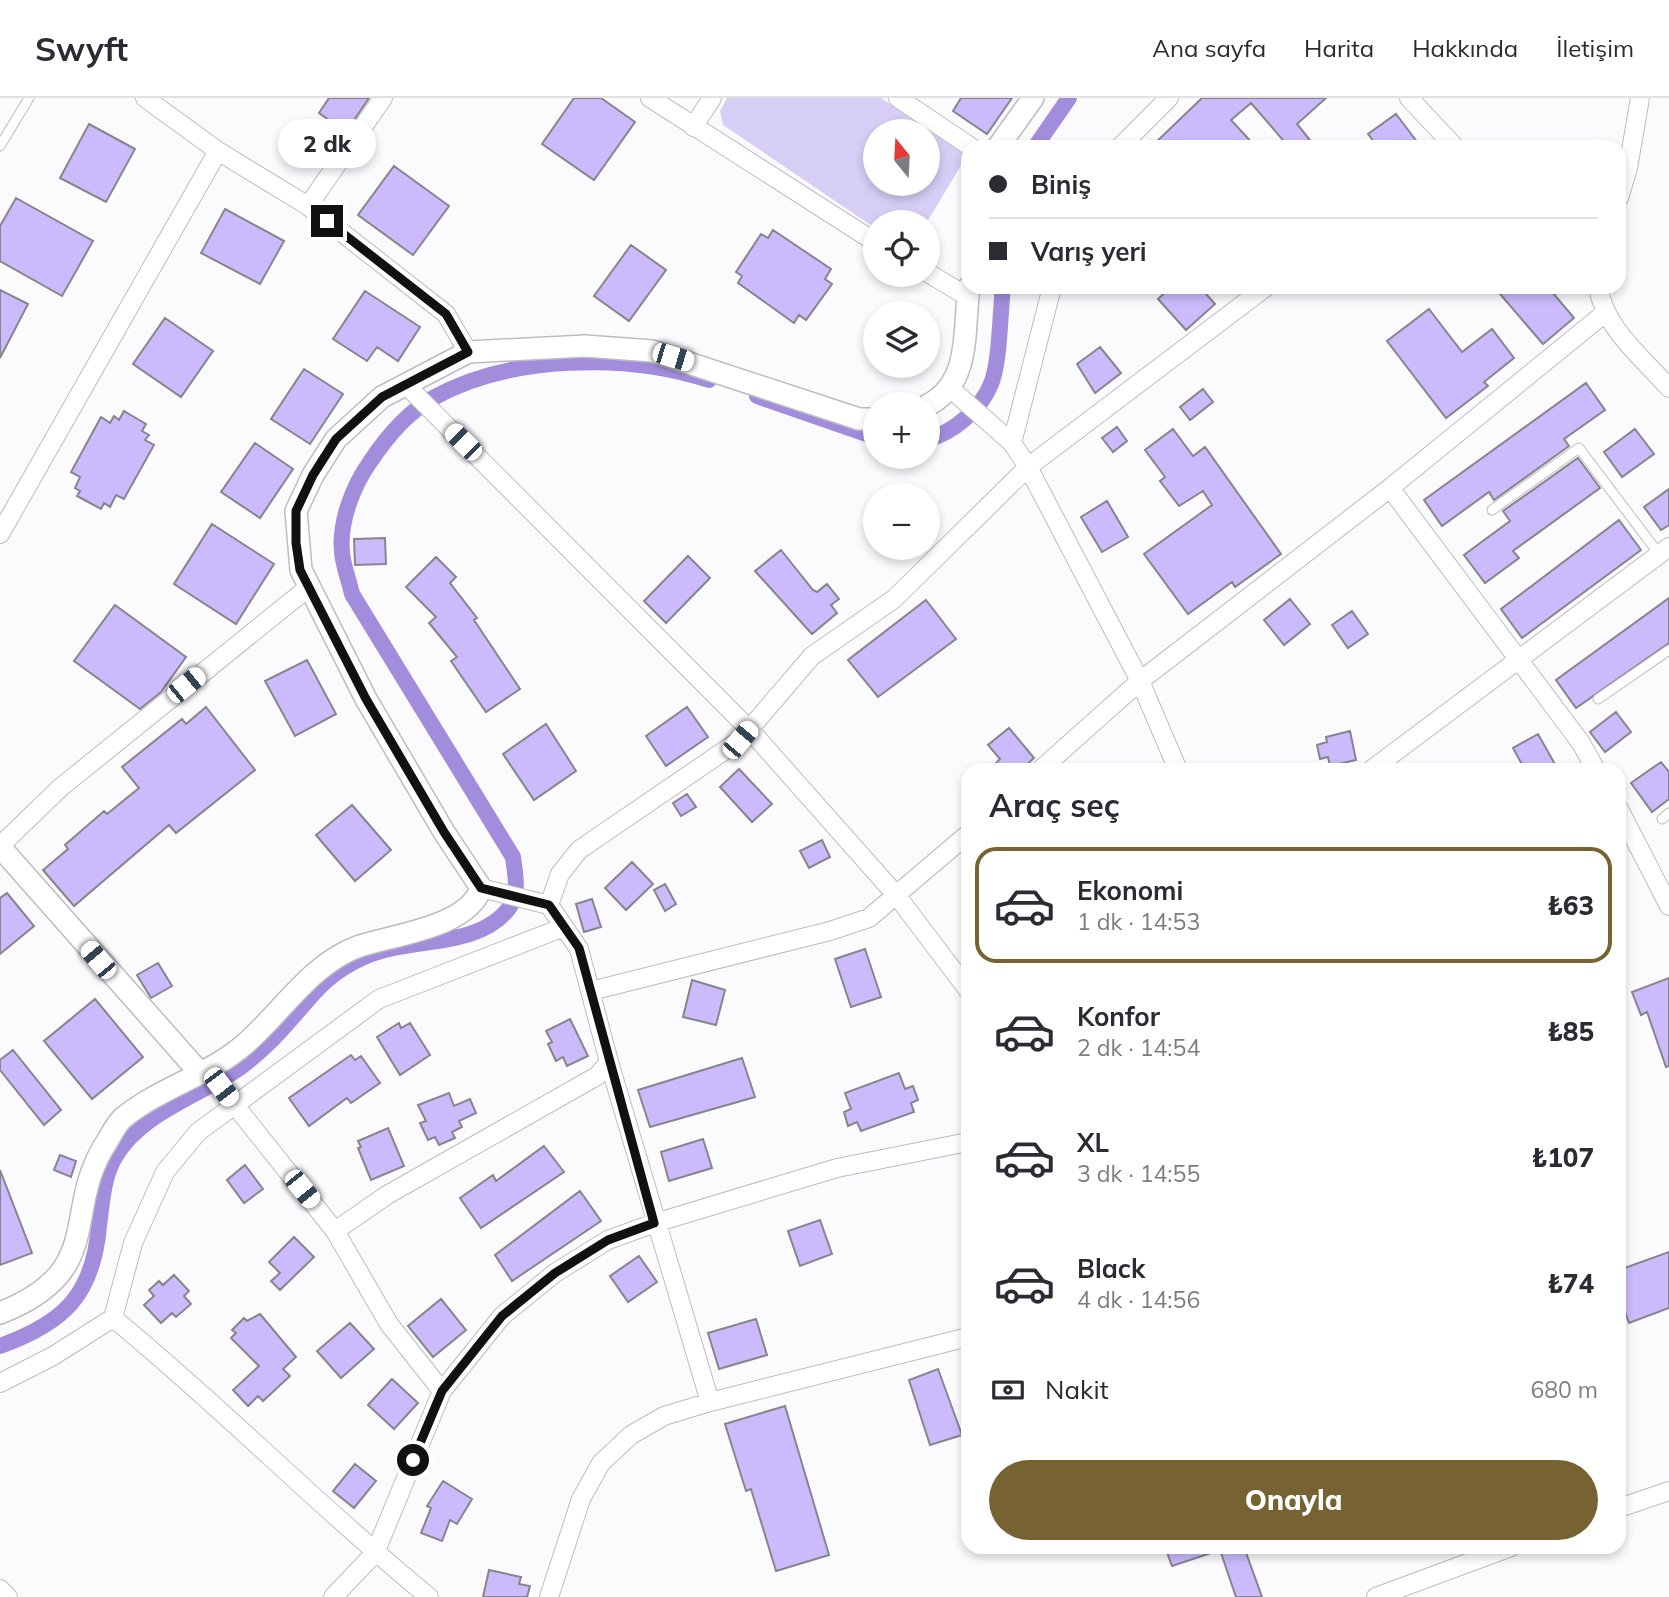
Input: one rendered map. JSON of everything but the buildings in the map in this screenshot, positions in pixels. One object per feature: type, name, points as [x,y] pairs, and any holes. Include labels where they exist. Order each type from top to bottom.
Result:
[{"type":"street","points":[[145,98],[218,151],[308,206],[446,314],[468,352]]},
{"type":"street","points":[[308,206],[383,98]]},
{"type":"street","points":[[650,98],[863,234]]},
{"type":"street","points":[[693,127],[712,98]]},
{"type":"street","points":[[898,98],[961,140]]},
{"type":"street","points":[[1003,140],[1033,98]]},
{"type":"street","points":[[1127,140],[1169,98]]},
{"type":"street","points":[[1409,98],[1448,140]]},
{"type":"street","points":[[1626,175],[1640,98]]},
{"type":"street","points":[[0,534],[218,151]]},
{"type":"street","points":[[940,279],[961,288]]},
{"type":"street","points":[[956,394],[964,350],[969,294]]},
{"type":"street","points":[[1012,443],[1050,294]]},
{"type":"street","points":[[549,905],[560,874],[579,849],[740,740],[812,656],[894,599],[1028,467],[1257,294]]},
{"type":"street","points":[[1600,294],[1605,313],[1615,330],[1669,388]]},
{"type":"street","points":[[1048,763],[1140,681],[1390,488],[1605,313]]},
{"type":"street","points":[[710,1402],[654,1223],[579,948],[549,905],[481,888],[444,832],[366,699],[300,570],[296,511],[313,475],[336,439],[382,397],[468,352],[585,346],[652,351],[863,419]]},
{"type":"street","points":[[405,384],[749,729],[897,896],[961,981]]},
{"type":"street","points":[[956,394],[1012,443],[1028,467],[1140,681],[1175,763]]},
{"type":"street","points":[[940,400],[956,394]]},
{"type":"street","points":[[1390,488],[1581,743],[1593,763]]},
{"type":"street","points":[[1380,763],[1664,550]]},
{"type":"street","points":[[309,587],[60,788],[0,846],[234,1105],[335,1231],[388,1324],[442,1391]]},
{"type":"street","points":[[1626,822],[1668,898]]},
{"type":"street","points":[[591,991],[830,931],[869,918],[961,840]]},
{"type":"street","points":[[0,1313],[32,1296],[60,1275],[76,1248],[92,1163],[121,1119],[209,1075],[244,1046],[332,959],[357,947],[414,933],[463,911],[477,898],[481,888]]},
{"type":"street","points":[[0,1383],[53,1356],[113,1318],[133,1243],[165,1172],[198,1132],[379,999],[564,928]]},
{"type":"street","points":[[335,1231],[387,1195],[597,1076],[609,1062]]},
{"type":"street","points":[[333,1597],[375,1553],[442,1391],[502,1316],[555,1273],[608,1240],[654,1223],[837,1168],[961,1143]]},
{"type":"street","points":[[113,1318],[172,1366],[375,1553],[429,1597]]},
{"type":"street","points":[[549,1597],[581,1500],[601,1463],[631,1435],[664,1416],[710,1402],[961,1339]]},
{"type":"street","points":[[1626,1505],[1669,1490]]},
{"type":"street","points":[[1376,1597],[1492,1554]]},
{"type":"street","points":[[0,1589],[8,1597]]},
{"type":"lane","points":[[0,146],[29,98]]},
{"type":"lane","points":[[1492,510],[1579,448],[1664,550]]},
{"type":"lane","points":[[1598,699],[1669,650]]},
{"type":"shaded area","points":[[727,98],[881,98],[912,119],[863,119],[863,196],[940,196],[940,137],[961,151],[961,165],[934,210],[863,210],[863,220],[723,125],[720,111]]},
{"type":"waterway","points":[[1040,140],[1069,98]]},
{"type":"waterway","points":[[940,434],[965,419],[991,384],[996,364],[1002,294]]},
{"type":"waterway","points":[[0,1346],[42,1327],[58,1316],[82,1288],[96,1250],[107,1175],[125,1143],[139,1129],[154,1117],[253,1058],[322,985],[345,967],[381,951],[450,939],[483,929],[509,908],[515,896],[513,857],[352,594],[343,557],[345,517],[353,493],[376,453],[398,426],[433,398],[497,373],[533,366],[606,362],[677,371],[709,380]]},
{"type":"waterway","points":[[757,396],[863,433]]},
{"type":"route","points":[[327,221],[446,314],[468,352],[382,397],[336,439],[313,475],[296,511],[296,543],[300,570],[366,699],[444,832],[481,888],[549,905],[579,948],[654,1223],[608,1240],[555,1273],[502,1316],[442,1391],[413,1460]]}]
